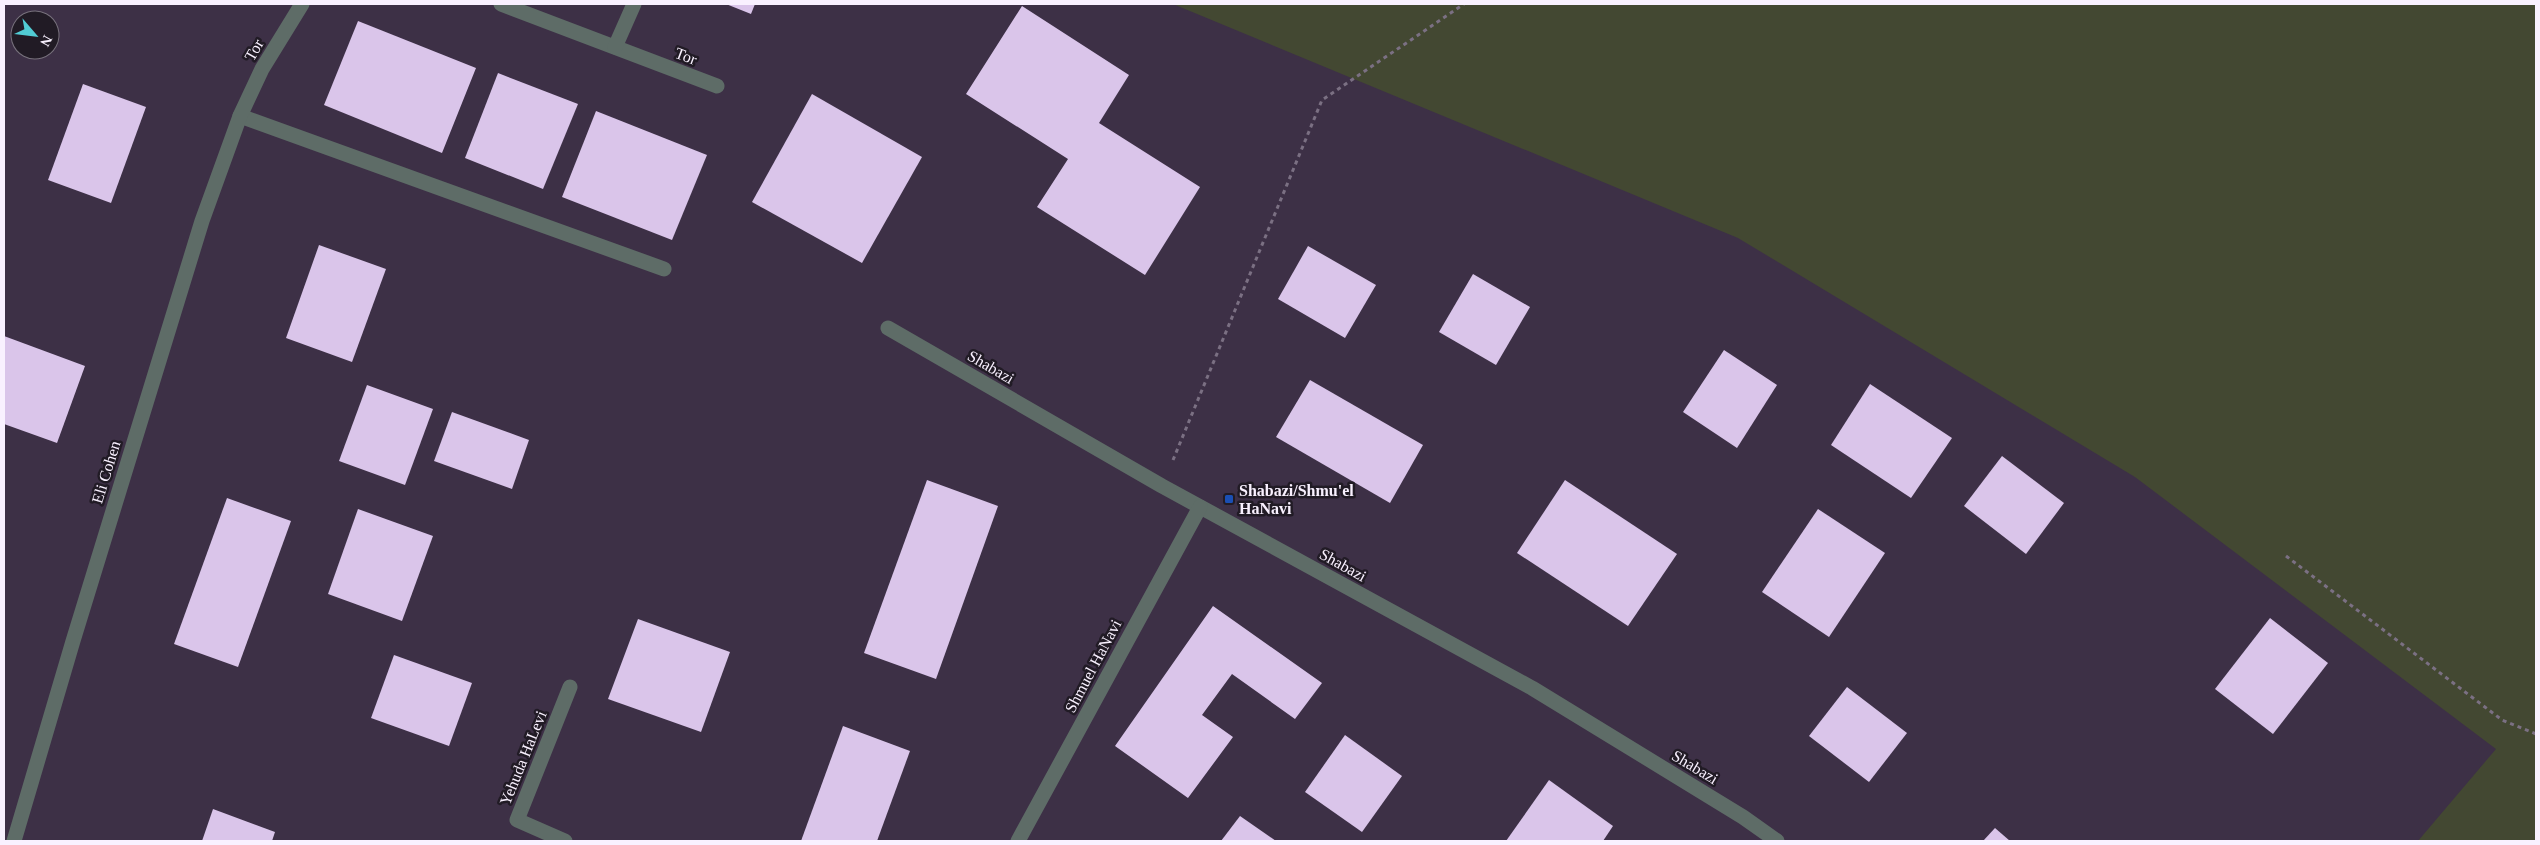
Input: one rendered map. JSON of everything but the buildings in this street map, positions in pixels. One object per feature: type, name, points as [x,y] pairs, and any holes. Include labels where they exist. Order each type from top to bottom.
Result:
[{"type":"street","name":"Tor","points":[[240,116],[262,69],[302,4]]},
{"type":"street","name":"Tor","points":[[500,4],[717,86]]},
{"type":"street","points":[[615,47],[634,4]]},
{"type":"street","points":[[240,116],[664,269]]},
{"type":"street","name":"Eli Cohen","points":[[14,841],[73,640],[199,231],[240,116]]},
{"type":"street","name":"Shabazi","points":[[888,328],[1162,486],[1532,688],[1743,817],[1777,841]]},
{"type":"street","name":"Shmuel HaNavi","points":[[1018,841],[1200,507]]},
{"type":"street","name":"Yehuda HaLevi","points":[[565,841],[517,820],[570,687]]},
{"type":"path","points":[[1162,486],[1322,100],[1464,4]]},
{"type":"path","points":[[2286,556],[2502,720],[2536,734]]},
{"type":"green space","points":[[1173,4],[2536,4],[2536,841],[2418,841],[2496,749],[2135,477],[1738,238]]},
{"type":"place","name":"Shabazi/Shmu'el HaNavi","points":[[1229,499]]}]
